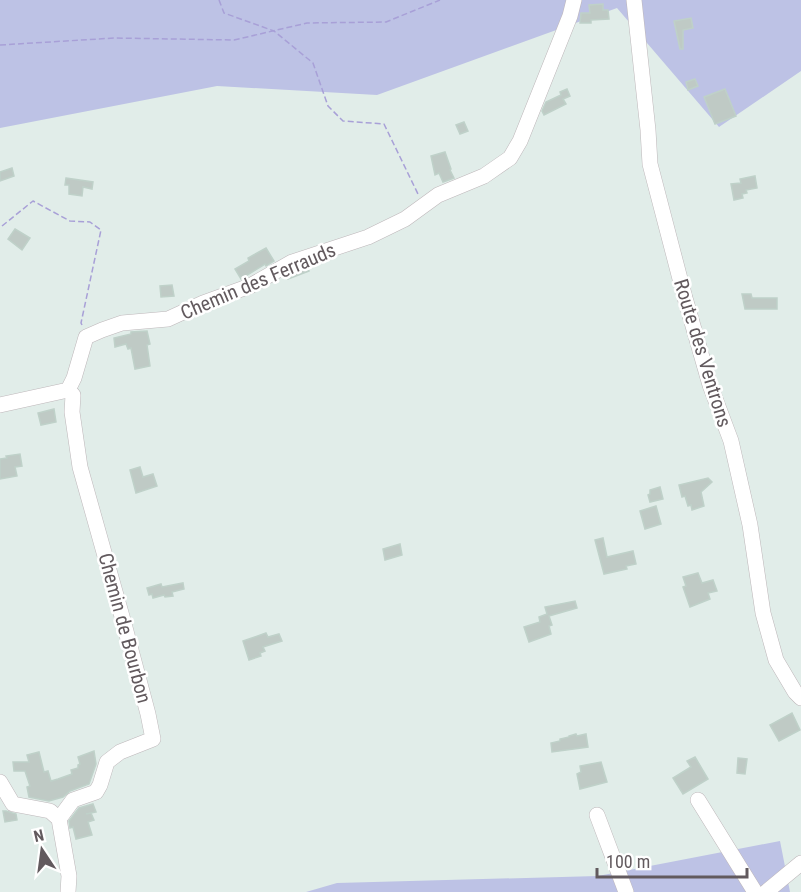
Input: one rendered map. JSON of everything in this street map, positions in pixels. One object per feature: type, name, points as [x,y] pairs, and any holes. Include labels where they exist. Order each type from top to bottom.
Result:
[{"type":"street","name":"Chemin des Ferrauds","points":[[86,338],[122,323],[168,319],[250,286],[292,262],[368,237],[405,219],[438,195],[484,176],[510,158],[520,141],[570,16],[574,0]]},
{"type":"street","name":"Route des Ventrons","points":[[634,0],[650,164],[710,385],[731,441],[750,525],[763,613],[776,660],[801,698]]},
{"type":"street","points":[[0,405],[68,390],[86,338]]},
{"type":"street","name":"Chemin de Bourbon","points":[[59,819],[73,800],[96,792],[107,762],[120,752],[153,739],[123,620],[80,467],[72,412],[73,395],[68,390]]},
{"type":"street","points":[[0,782],[13,804],[50,811],[59,819],[69,876],[68,892]]},
{"type":"street","points":[[698,800],[755,892]]},
{"type":"street","points":[[597,814],[626,892]]},
{"type":"street","points":[[766,892],[801,863]]},
{"type":"path","points":[[219,0],[224,13],[274,31],[313,63],[328,106],[343,121],[384,124],[424,205]]},
{"type":"path","points":[[0,45],[115,38],[234,40],[307,23],[386,22],[440,0]]},
{"type":"path","points":[[2,226],[33,201],[70,221],[90,222],[101,230],[81,323],[86,338]]},
{"type":"shaded area","points":[[0,0],[801,0],[801,71],[719,127],[617,8],[377,95],[217,86],[0,128]]},
{"type":"shaded area","points":[[780,841],[790,892],[306,892],[337,883],[598,876]]},
{"type":"building","points":[[603,4],[603,10],[608,10],[609,19],[580,23],[581,13],[590,13],[589,5]]},
{"type":"building","points":[[691,18],[693,28],[683,30],[683,49],[680,49],[674,21]]},
{"type":"building","points":[[695,79],[698,86],[688,90],[686,82]]},
{"type":"building","points":[[567,89],[570,96],[563,99],[566,104],[544,115],[542,111],[546,102],[561,95],[560,92]]},
{"type":"building","points":[[725,89],[736,116],[715,124],[704,97]]},
{"type":"building","points":[[464,122],[468,131],[460,134],[456,125]]},
{"type":"building","points":[[445,152],[454,178],[443,182],[439,173],[435,175],[431,156]]},
{"type":"building","points":[[12,168],[14,176],[0,181],[0,172]]},
{"type":"building","points":[[755,176],[757,188],[746,190],[747,193],[742,194],[743,198],[734,200],[731,184],[741,183],[740,179]]},
{"type":"building","points":[[66,178],[93,182],[92,189],[83,187],[82,196],[69,194],[69,185],[65,185]]},
{"type":"building","points":[[15,229],[30,238],[22,250],[8,239]]},
{"type":"building","points":[[266,248],[274,261],[241,279],[235,269],[249,261],[248,258]]},
{"type":"building","points":[[308,267],[309,271],[288,279],[287,276]]},
{"type":"building","points":[[172,285],[174,296],[161,297],[160,286]]},
{"type":"building","points":[[742,294],[751,294],[752,298],[777,298],[777,309],[745,309]]},
{"type":"building","points":[[147,331],[150,344],[147,345],[150,366],[135,369],[131,348],[128,349],[126,344],[115,347],[114,338],[131,334],[131,332]]},
{"type":"building","points":[[54,409],[56,422],[41,425],[38,413]]},
{"type":"building","points":[[20,454],[22,466],[15,467],[17,476],[0,479],[0,459]]},
{"type":"building","points":[[140,467],[143,477],[153,474],[157,486],[136,493],[130,470]]},
{"type":"building","points":[[708,478],[712,482],[701,492],[704,506],[692,510],[685,496],[682,497],[679,485]]},
{"type":"building","points":[[660,487],[663,499],[650,502],[648,495],[650,490]]},
{"type":"building","points":[[656,506],[661,524],[645,529],[640,511]]},
{"type":"building","points":[[603,538],[607,557],[633,551],[636,564],[626,566],[627,569],[604,574],[595,540]]},
{"type":"building","points":[[400,544],[402,555],[385,560],[383,549]]},
{"type":"building","points":[[698,573],[702,583],[713,580],[717,591],[708,593],[710,599],[690,607],[683,587],[686,586],[683,577]]},
{"type":"building","points":[[183,583],[184,589],[172,592],[173,596],[165,597],[164,595],[153,598],[152,594],[149,595],[147,588],[161,584],[162,587]]},
{"type":"building","points":[[575,601],[577,608],[549,616],[552,625],[549,626],[551,634],[529,642],[524,627],[540,622],[539,617],[547,614],[545,607]]},
{"type":"building","points":[[266,633],[268,637],[279,634],[282,641],[263,647],[265,651],[260,653],[261,656],[249,660],[243,641]]},
{"type":"building","points":[[792,713],[800,730],[779,741],[770,725]]},
{"type":"building","points":[[576,734],[577,736],[586,734],[588,747],[552,752],[551,743]]},
{"type":"building","points":[[94,751],[96,764],[89,784],[49,801],[29,797],[27,787],[30,786],[25,771],[14,771],[13,762],[29,762],[27,755],[39,752],[44,772],[48,771],[51,781],[72,774],[71,770],[78,768],[80,764],[78,757]]},
{"type":"building","points":[[695,757],[708,779],[683,794],[673,778],[691,767],[687,761]]},
{"type":"building","points":[[738,758],[747,759],[745,774],[737,773]]},
{"type":"building","points":[[601,762],[607,782],[580,789],[577,774],[581,772],[580,766]]},
{"type":"building","points":[[93,804],[96,812],[91,813],[94,820],[88,822],[92,835],[76,839],[69,821],[79,808]]},
{"type":"building","points":[[3,811],[16,814],[17,820],[5,822]]}]
